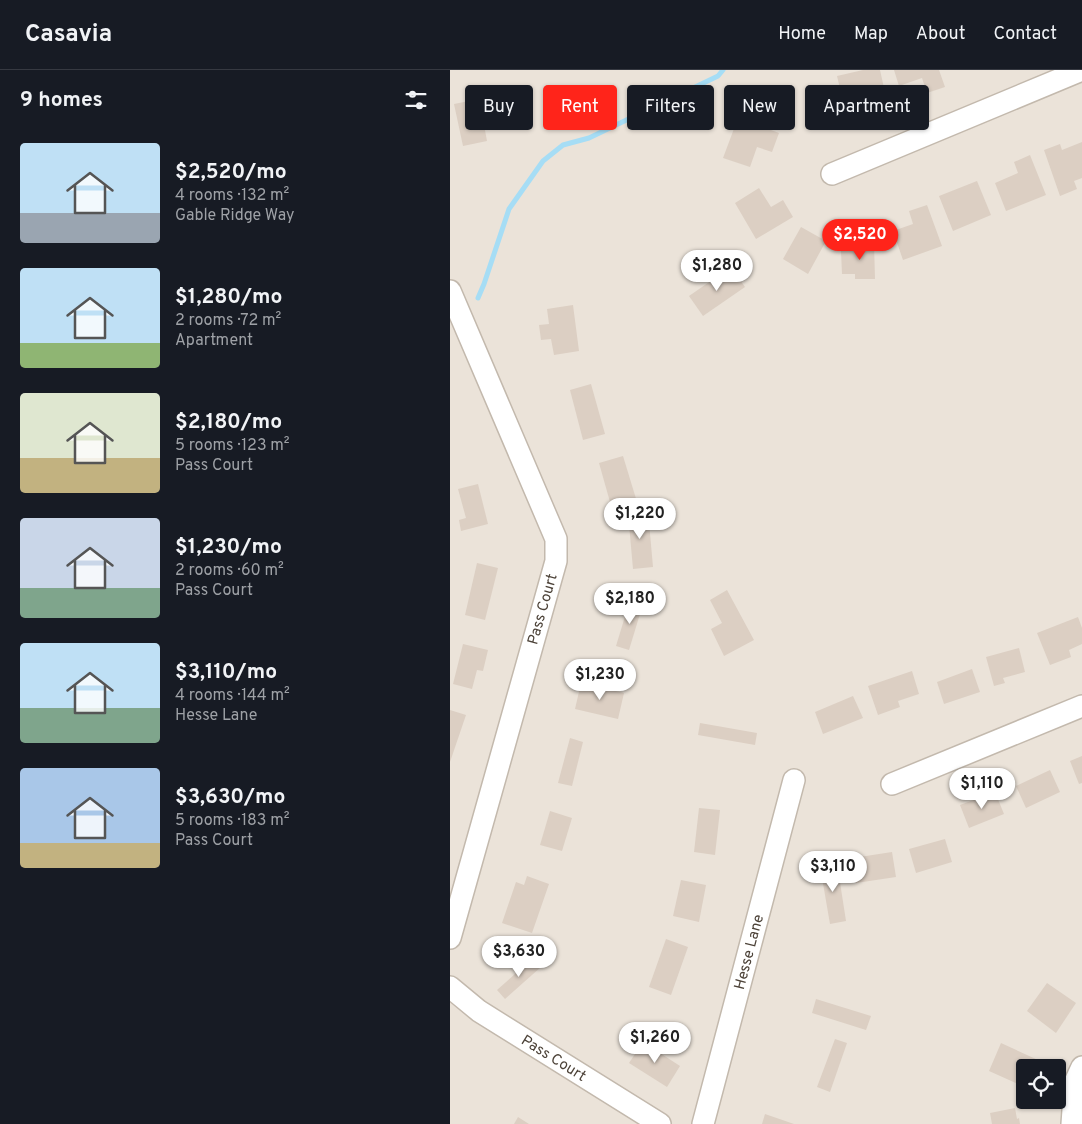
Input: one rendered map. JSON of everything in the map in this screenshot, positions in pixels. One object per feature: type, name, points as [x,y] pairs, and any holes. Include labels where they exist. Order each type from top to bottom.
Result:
[{"type":"street","points":[[832,174],[1082,70]]},
{"type":"street","name":"Pass Court","points":[[450,292],[556,539],[556,561],[450,938]]},
{"type":"street","points":[[892,784],[1082,706]]},
{"type":"street","name":"Hesse Lane","points":[[703,1124],[794,780]]},
{"type":"street","name":"Pass Court","points":[[450,987],[479,1011],[660,1124]]},
{"type":"street","points":[[1072,1124],[1075,1082],[1082,1067]]},
{"type":"shaded area","points":[[450,70],[1082,70],[1082,1124],[450,1124]]},
{"type":"building","points":[[863,70],[880,70],[883,85],[839,85],[837,76]]},
{"type":"building","points":[[894,70],[939,70],[945,87],[929,92],[929,85],[924,85],[922,78],[899,85]]},
{"type":"building","points":[[465,102],[465,130],[485,130],[487,141],[463,146],[454,104]]},
{"type":"building","points":[[734,130],[771,130],[779,133],[772,152],[757,147],[750,167],[723,158]]},
{"type":"building","points":[[1082,142],[1082,178],[1074,181],[1077,189],[1060,196],[1044,150],[1060,144],[1062,150]]},
{"type":"building","points":[[1030,155],[1046,195],[1006,211],[995,183],[1018,173],[1014,162]]},
{"type":"building","points":[[977,181],[991,215],[953,231],[939,196]]},
{"type":"building","points":[[759,188],[771,207],[783,200],[793,217],[756,239],[735,203]]},
{"type":"building","points":[[927,205],[942,246],[903,260],[893,231],[913,224],[909,211]]},
{"type":"building","points":[[801,227],[826,241],[808,274],[783,259]]},
{"type":"building","points":[[853,243],[874,243],[875,279],[855,279],[855,274],[842,274],[841,251],[854,250]]},
{"type":"building","points":[[731,267],[745,287],[703,316],[689,296]]},
{"type":"building","points":[[573,305],[579,351],[554,355],[551,339],[541,340],[539,325],[549,324],[547,309]]},
{"type":"building","points":[[591,384],[605,434],[583,440],[570,390]]},
{"type":"building","points":[[623,456],[637,502],[612,509],[599,463]]},
{"type":"building","points":[[478,484],[488,524],[461,531],[459,520],[466,518],[458,489]]},
{"type":"building","points":[[648,511],[653,567],[633,569],[628,513]]},
{"type":"building","points":[[477,563],[498,568],[485,620],[465,615]]},
{"type":"building","points":[[727,590],[754,640],[724,656],[711,629],[722,623],[710,600]]},
{"type":"building","points":[[630,600],[643,604],[629,650],[616,646]]},
{"type":"building","points":[[1078,617],[1082,628],[1082,644],[1069,650],[1071,657],[1050,665],[1037,633]]},
{"type":"building","points":[[463,644],[488,650],[483,671],[477,670],[472,689],[453,684]]},
{"type":"building","points":[[1019,648],[1025,672],[1003,678],[1005,683],[994,686],[986,657]]},
{"type":"building","points":[[972,669],[980,692],[944,704],[937,682]]},
{"type":"building","points":[[912,671],[919,694],[898,701],[900,707],[878,715],[868,686]]},
{"type":"building","points":[[581,683],[624,693],[618,719],[575,709]]},
{"type":"building","points":[[853,696],[863,718],[823,734],[815,712]]},
{"type":"building","points":[[450,710],[466,715],[450,762]]},
{"type":"building","points":[[700,723],[757,733],[755,745],[698,735]]},
{"type":"building","points":[[570,738],[583,742],[572,786],[558,783]]},
{"type":"building","points":[[1082,756],[1082,783],[1079,784],[1070,761]]},
{"type":"building","points":[[1050,770],[1060,792],[1026,808],[1016,786]]},
{"type":"building","points":[[995,792],[1004,814],[969,828],[960,805]]},
{"type":"building","points":[[699,808],[720,810],[715,855],[694,852]]},
{"type":"building","points":[[550,811],[572,818],[562,851],[540,845]]},
{"type":"building","points":[[945,839],[952,862],[916,873],[909,849]]},
{"type":"building","points":[[892,852],[896,877],[856,883],[853,858]]},
{"type":"building","points":[[837,863],[846,921],[830,924],[820,866]]},
{"type":"building","points":[[527,876],[549,884],[532,933],[502,923],[516,882],[524,885]]},
{"type":"building","points":[[681,880],[706,885],[699,922],[673,916]]},
{"type":"building","points":[[666,939],[688,947],[671,995],[649,987]]},
{"type":"building","points":[[533,958],[541,967],[505,999],[497,990]]},
{"type":"building","points":[[1047,983],[1076,1003],[1056,1033],[1027,1011]]},
{"type":"building","points":[[816,999],[871,1016],[866,1030],[812,1013]]},
{"type":"building","points":[[835,1039],[847,1043],[830,1092],[817,1087]]},
{"type":"building","points":[[643,1042],[680,1066],[667,1087],[629,1063]]},
{"type":"building","points":[[1001,1043],[1036,1059],[1016,1059],[1016,1083],[989,1071]]},
{"type":"building","points":[[1015,1108],[1020,1124],[992,1124],[990,1113]]},
{"type":"building","points":[[765,1114],[794,1124],[762,1124]]},
{"type":"building","points":[[518,1117],[529,1124],[514,1124]]},
{"type":"waterway","points":[[478,298],[509,209],[543,161],[563,145],[589,138],[718,76],[723,70]]}]
